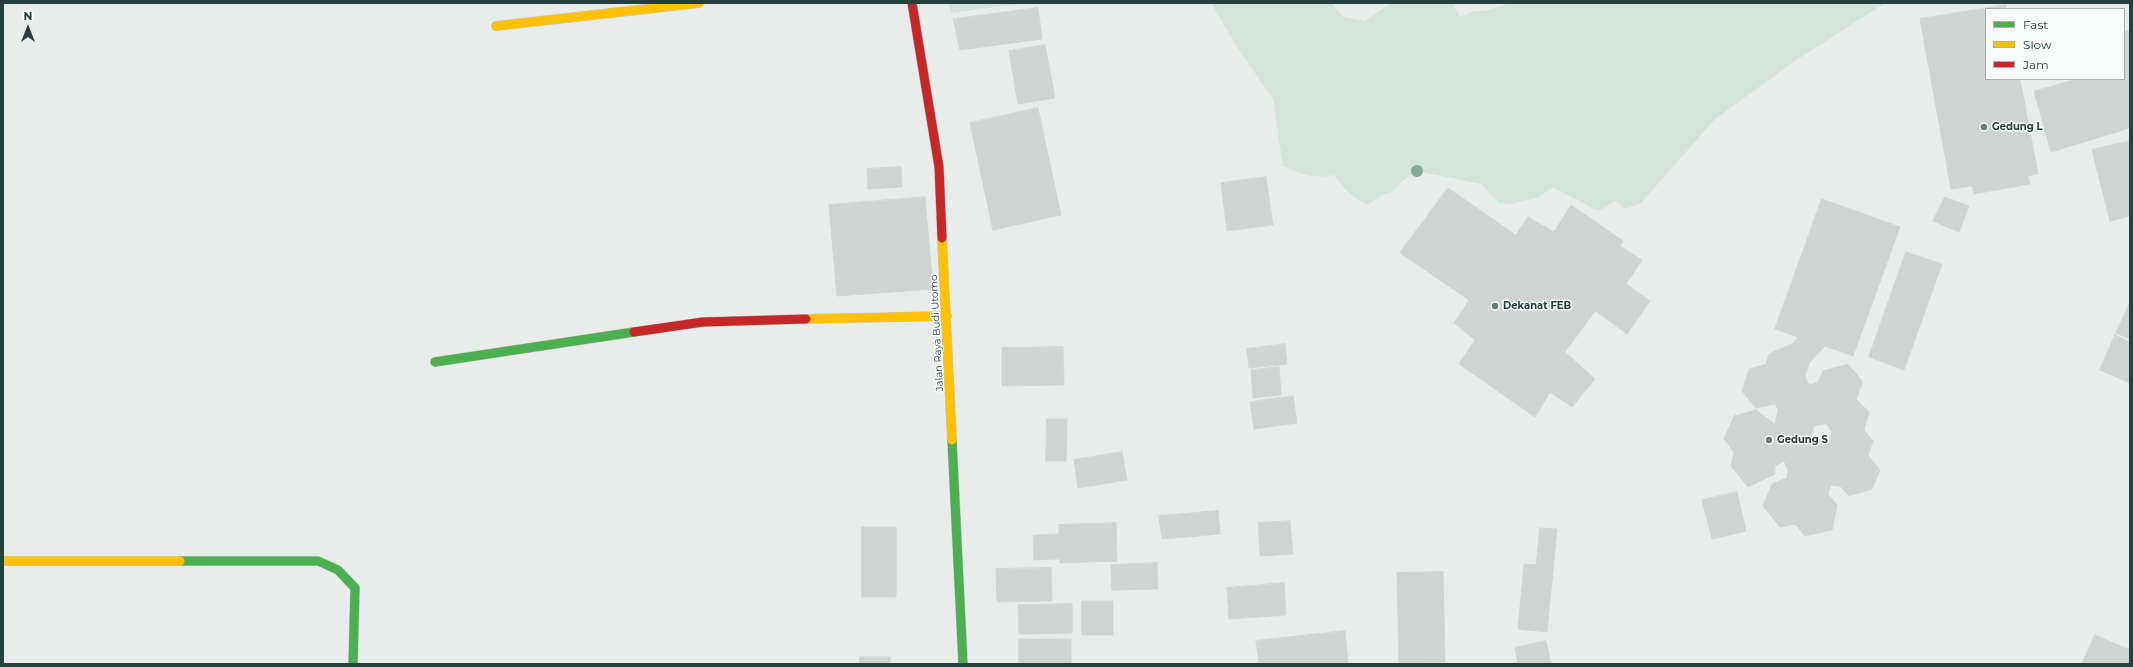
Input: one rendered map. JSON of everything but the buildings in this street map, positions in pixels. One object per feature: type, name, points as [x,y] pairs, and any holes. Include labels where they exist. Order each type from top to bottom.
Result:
[{"type":"main road","points":[[496,26],[699,3]]},
{"type":"main road","name":"Jalan Raya Budi Utomo","points":[[912,3],[939,168],[963,664]]},
{"type":"main road","points":[[434,362],[703,322],[947,316]]},
{"type":"main road","points":[[3,561],[318,561],[338,570],[355,588],[353,664]]},
{"type":"green space","points":[[949,3],[1025,3],[951,13]]},
{"type":"green space","points":[[1211,3],[1332,3],[1343,17],[1365,21],[1391,3],[1453,3],[1459,16],[1467,15],[1473,11],[1485,11],[1511,3],[1885,3],[1795,61],[1715,119],[1641,203],[1625,209],[1616,201],[1598,211],[1553,187],[1539,197],[1511,204],[1499,203],[1481,184],[1417,171],[1403,180],[1393,191],[1380,196],[1368,205],[1349,193],[1341,185],[1335,175],[1321,177],[1314,176],[1297,172],[1283,166],[1273,99],[1239,50]]},
{"type":"traffic: fast","points":[[435,362],[634,332]]},
{"type":"traffic: fast","points":[[952,440],[963,664]]},
{"type":"traffic: fast","points":[[180,561],[318,561],[338,570],[355,588],[353,664]]},
{"type":"traffic: slow","points":[[496,26],[699,3]]},
{"type":"traffic: slow","points":[[942,238],[952,440]]},
{"type":"traffic: slow","points":[[806,319],[947,316]]},
{"type":"traffic: slow","points":[[3,561],[180,561]]},
{"type":"traffic: jam","points":[[912,3],[939,167],[942,238]]},
{"type":"traffic: jam","points":[[634,332],[703,322],[806,319]]},
{"type":"place","name":"Gedung L","points":[[1984,127]]},
{"type":"place","name":"Dekanat FEB","points":[[1495,306]]},
{"type":"place","name":"Gedung S","points":[[1769,440]]}]
